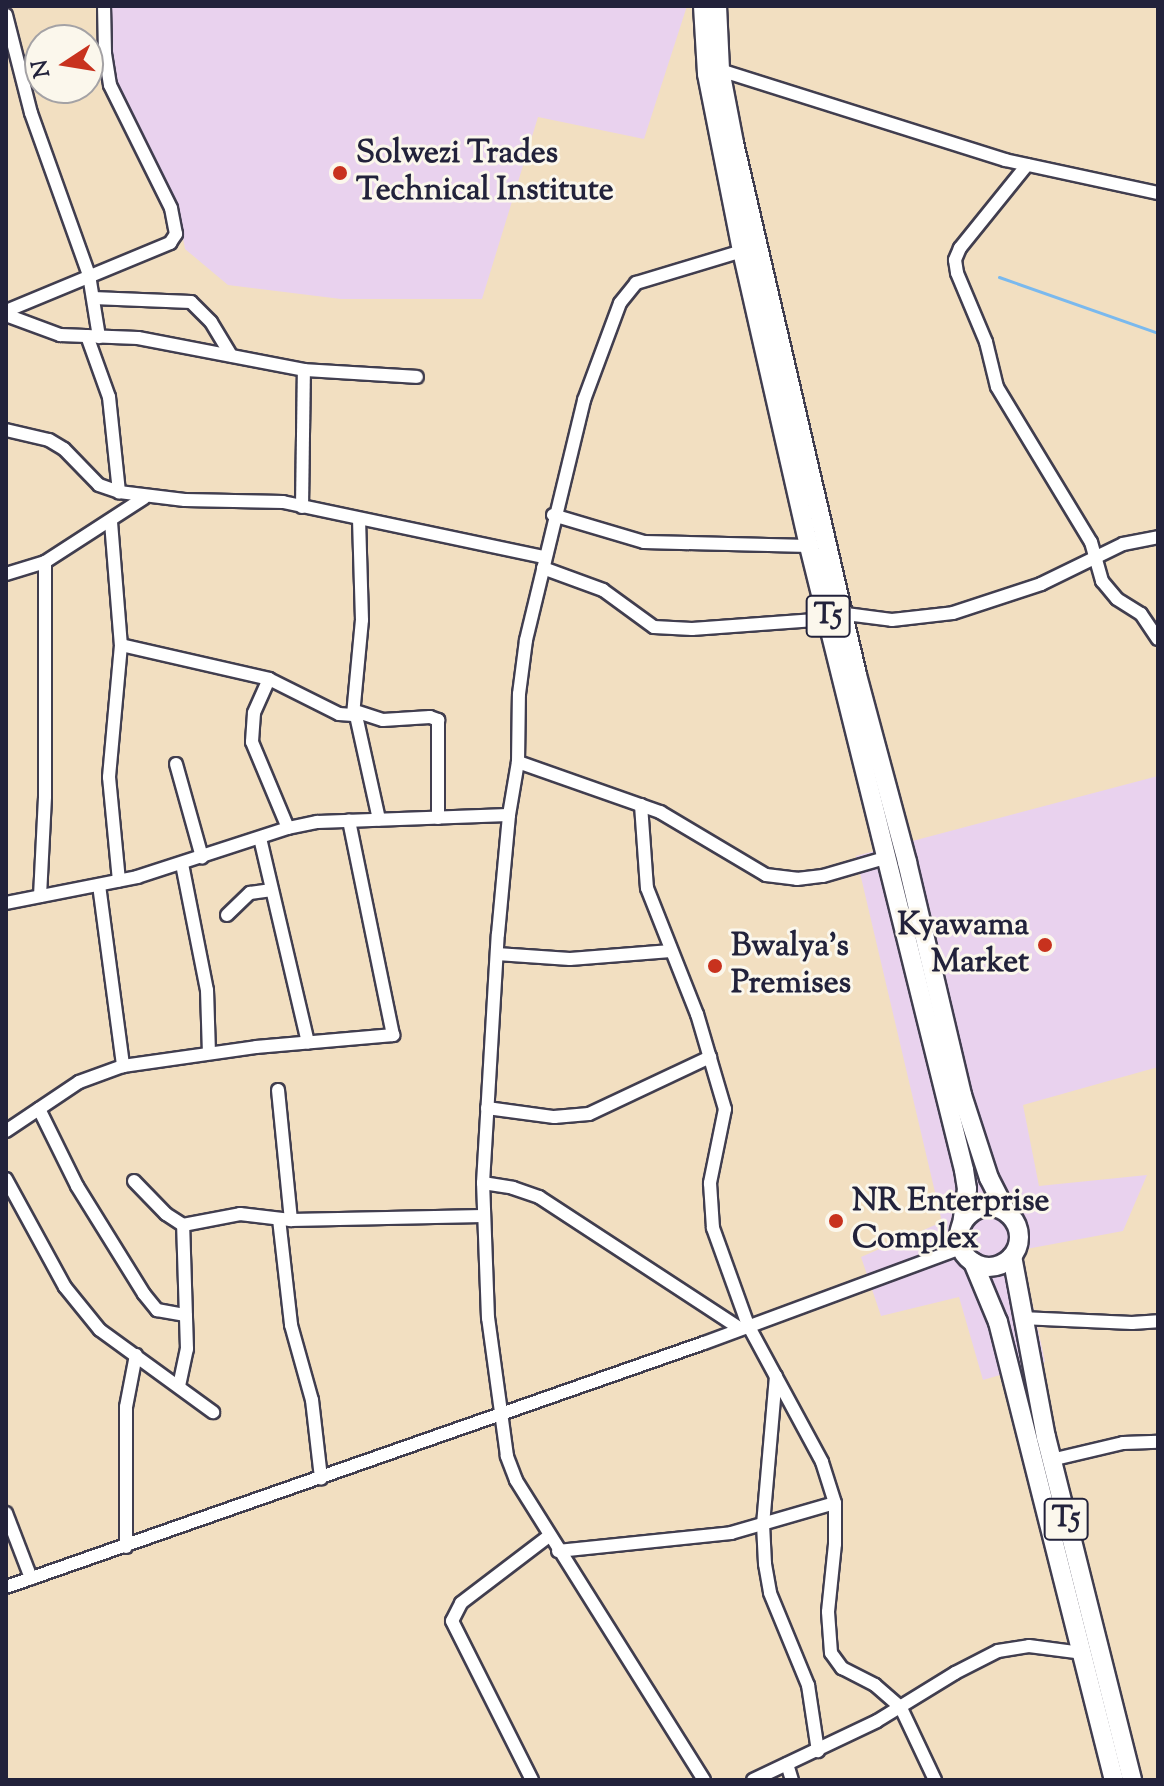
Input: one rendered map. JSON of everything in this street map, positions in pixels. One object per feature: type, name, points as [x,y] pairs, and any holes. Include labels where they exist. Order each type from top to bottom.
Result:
[{"type":"highway","name":"T5","points":[[703,6],[707,74],[742,251],[809,546],[837,617],[962,1095],[989,1178],[1019,1232],[1012,1256],[1021,1318],[1051,1460],[1132,1780]]},
{"type":"highway","name":"T5","points":[[717,6],[720,70],[888,857],[964,1170],[967,1189],[962,1223],[967,1255],[998,1322],[1114,1780]]},
{"type":"highway","points":[[962,1223],[981,1207],[1006,1211]]},
{"type":"highway","points":[[967,1255],[991,1267],[1012,1256]]},
{"type":"street","points":[[6,313],[170,243],[176,234],[171,208],[110,85],[105,53],[104,6]]},
{"type":"street","points":[[6,15],[23,88],[89,275],[93,298],[93,337],[109,397],[119,492]]},
{"type":"street","points":[[720,70],[1027,165],[1158,193]]},
{"type":"street","points":[[1027,165],[965,241],[957,254],[955,266],[986,342],[997,387],[1048,466],[1096,556],[1102,581],[1109,591],[1141,614],[1158,639]]},
{"type":"street","points":[[704,1780],[558,1551],[516,1480],[507,1456],[488,1318],[483,1183],[497,954],[509,815],[518,762],[519,694],[526,640],[553,515],[584,400],[620,303],[636,283],[742,251]]},
{"type":"street","points":[[93,298],[191,302],[211,322],[231,355]]},
{"type":"street","points":[[6,313],[60,335],[138,338],[304,370],[417,377]]},
{"type":"street","points":[[302,507],[304,370]]},
{"type":"street","points":[[6,430],[30,433],[64,449],[99,485],[119,492],[144,498],[283,502],[544,563],[603,590],[654,627],[692,629],[837,617],[892,620],[953,613],[1041,584],[1137,539],[1158,537]]},
{"type":"street","points":[[6,574],[45,562],[144,498]]},
{"type":"street","points":[[553,515],[644,542],[809,546]]},
{"type":"street","points":[[359,519],[362,620],[355,711],[379,819]]},
{"type":"street","points":[[111,522],[121,645],[109,777],[119,881]]},
{"type":"street","points":[[40,896],[45,796],[45,562]]},
{"type":"street","points":[[121,645],[269,679],[339,714],[349,715],[355,711]]},
{"type":"street","points":[[269,679],[254,713],[252,742],[288,828]]},
{"type":"street","points":[[355,711],[383,720],[430,717],[438,720],[438,818]]},
{"type":"street","points":[[518,762],[641,805],[678,822],[766,875],[797,879],[823,876],[888,857]]},
{"type":"street","points":[[176,764],[202,857]]},
{"type":"street","points":[[641,805],[647,888],[710,1057],[725,1118],[710,1183],[711,1216],[744,1327],[776,1376],[822,1462],[835,1503],[835,1544],[828,1612],[831,1653],[842,1668],[875,1685],[901,1708],[935,1780]]},
{"type":"street","points":[[6,903],[119,881],[182,864],[288,828],[349,820],[509,815]]},
{"type":"street","points":[[6,1131],[79,1082],[123,1066],[308,1042],[386,1038],[394,1032],[349,820]]},
{"type":"street","points":[[260,838],[308,1042]]},
{"type":"street","points":[[182,864],[207,990],[209,1053]]},
{"type":"street","points":[[99,885],[123,1066]]},
{"type":"street","points":[[227,915],[250,893],[272,890]]},
{"type":"street","points":[[497,954],[570,959],[671,951]]},
{"type":"street","points":[[487,1108],[554,1117],[589,1114],[710,1057]]},
{"type":"street","points":[[278,1090],[291,1325],[312,1400],[321,1478]]},
{"type":"street","points":[[39,1109],[77,1186],[144,1294],[157,1310],[186,1315]]},
{"type":"street","points":[[6,1179],[65,1287],[100,1330],[213,1412]]},
{"type":"street","points":[[134,1181],[166,1214],[183,1225],[240,1214],[285,1220],[483,1216]]},
{"type":"street","points":[[483,1183],[513,1188],[539,1197],[744,1327]]},
{"type":"street","points":[[179,1386],[187,1349],[183,1225]]},
{"type":"street","points":[[6,1587],[744,1327],[967,1255]]},
{"type":"street","points":[[1021,1318],[1132,1323],[1158,1321]]},
{"type":"street","points":[[126,1547],[126,1407],[136,1355]]},
{"type":"street","points":[[776,1376],[763,1524],[770,1593],[808,1685],[818,1751]]},
{"type":"street","points":[[1051,1460],[1123,1443],[1158,1442]]},
{"type":"street","points":[[558,1551],[710,1536],[835,1503]]},
{"type":"street","points":[[6,1513],[31,1578]]},
{"type":"street","points":[[532,1780],[452,1621],[461,1603],[549,1536]]},
{"type":"street","points":[[753,1780],[818,1751],[901,1708],[955,1673],[1013,1647],[1082,1653]]},
{"type":"street","points":[[787,1764],[792,1780]]},
{"type":"shaded area","name":"Solwezi Trades Technical Institute","points":[[112,6],[687,6],[644,139],[538,117],[482,299],[341,299],[228,285],[185,249],[177,206],[120,98],[112,66]]},
{"type":"shaded area","points":[[1158,776],[1158,1067],[1023,1105],[1039,1186],[1147,1175],[1123,1231],[1021,1250],[1045,1362],[983,1380],[959,1297],[881,1316],[861,1257],[942,1222],[856,856]]},
{"type":"waterway","points":[[999,277],[1158,333]]},
{"type":"place","name":"Solwezi Trades Technical Institute","points":[[340,173]]},
{"type":"place","name":"Kyawama Market","points":[[1045,945]]},
{"type":"place","name":"Bwalya's Premises","points":[[715,966]]},
{"type":"place","name":"NR Enterprise Complex","points":[[836,1221]]}]
